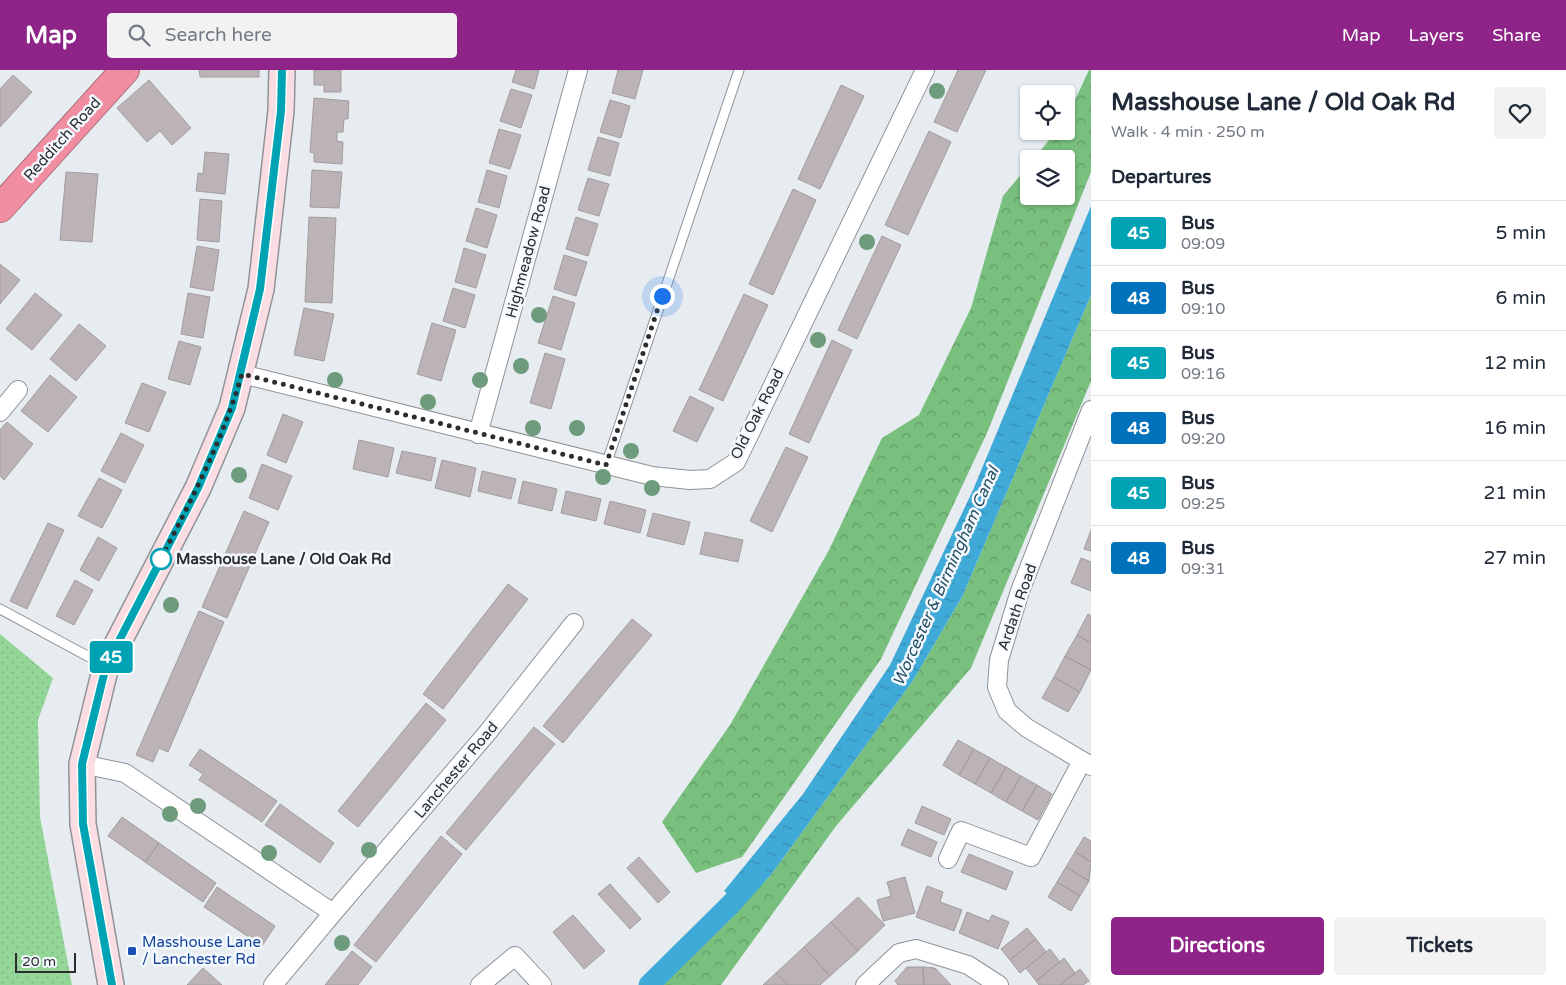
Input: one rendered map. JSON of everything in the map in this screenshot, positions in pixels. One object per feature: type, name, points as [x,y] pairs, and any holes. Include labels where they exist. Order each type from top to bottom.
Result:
[{"type":"highway","name":"Redditch Road","points":[[0,208],[125,70]]},
{"type":"street","points":[[112,985],[83,824],[82,764],[106,666],[198,488],[232,408],[242,374],[260,289],[281,111],[282,70]]},
{"type":"street","name":"Highmeadow Road","points":[[478,434],[578,70]]},
{"type":"street","name":"Old Oak Road","points":[[242,374],[358,401],[478,434],[652,476],[690,480],[710,479],[736,462],[925,70]]},
{"type":"street","points":[[0,412],[18,390]]},
{"type":"street","name":"Ardath Road","points":[[1087,763],[1027,728],[1006,711],[997,686],[999,660],[1020,591],[1091,410]]},
{"type":"street","name":"Lanchester Road","points":[[273,985],[494,725],[574,623]]},
{"type":"street","points":[[948,859],[961,831],[1031,857],[1087,763]]},
{"type":"street","points":[[82,764],[125,773],[333,913]]},
{"type":"street","points":[[865,985],[899,953],[916,949],[968,965],[999,985]]},
{"type":"street","points":[[480,985],[515,956],[542,985]]},
{"type":"lane","points":[[606,465],[739,70]]},
{"type":"lane","points":[[0,608],[106,666]]},
{"type":"green space","points":[[1089,70],[1091,70],[1091,172],[987,433],[881,659],[742,857],[696,873],[662,822],[730,725],[829,550],[882,438],[919,415],[971,308],[1003,196],[1020,176],[1020,205],[1075,205],[1075,150],[1041,150],[1049,140],[1075,140],[1075,100]]},
{"type":"green space","points":[[1091,295],[1091,381],[971,668],[836,826],[721,985],[662,985],[770,876],[912,682],[962,597]]},
{"type":"green space","points":[[0,634],[53,678],[38,720],[40,817],[72,985],[0,985]]},
{"type":"water","points":[[1091,206],[1091,295],[962,597],[912,682],[770,876],[743,904],[724,891],[803,794],[890,665],[973,490]]},
{"type":"building","points":[[199,70],[259,70],[259,77],[200,77]]},
{"type":"building","points":[[314,70],[341,70],[341,92],[324,92],[324,85],[314,85]]},
{"type":"building","points":[[516,70],[539,70],[534,89],[512,82]]},
{"type":"building","points":[[618,70],[643,70],[635,99],[612,93]]},
{"type":"building","points":[[958,70],[986,70],[957,132],[934,122]]},
{"type":"building","points":[[13,75],[32,92],[0,127],[0,89]]},
{"type":"building","points":[[149,80],[191,128],[172,145],[160,131],[147,142],[117,108]]},
{"type":"building","points":[[841,85],[864,96],[820,189],[798,179]]},
{"type":"building","points":[[511,89],[532,95],[521,128],[500,121]]},
{"type":"building","points":[[314,98],[349,101],[348,119],[344,119],[343,132],[337,132],[337,141],[343,142],[342,164],[314,162],[314,153],[310,152]]},
{"type":"building","points":[[610,100],[630,106],[621,138],[600,132]]},
{"type":"building","points":[[499,129],[521,135],[510,169],[489,163]]},
{"type":"building","points":[[929,131],[951,142],[908,235],[885,225]]},
{"type":"building","points":[[598,137],[619,143],[610,176],[588,170]]},
{"type":"building","points":[[205,152],[229,154],[225,194],[196,191],[198,173],[203,174]]},
{"type":"building","points":[[312,170],[342,172],[339,208],[310,207]]},
{"type":"building","points":[[487,170],[507,176],[499,208],[478,202]]},
{"type":"building","points":[[66,172],[98,174],[92,242],[60,240]]},
{"type":"building","points":[[588,178],[609,184],[599,216],[578,210]]},
{"type":"building","points":[[793,189],[816,200],[773,295],[749,284]]},
{"type":"building","points":[[200,199],[222,201],[219,242],[197,240]]},
{"type":"building","points":[[476,208],[497,215],[487,248],[466,241]]},
{"type":"building","points":[[309,217],[336,218],[332,303],[305,302]]},
{"type":"building","points":[[576,217],[598,224],[588,256],[566,249]]},
{"type":"building","points":[[882,236],[901,245],[857,339],[838,330]]},
{"type":"building","points":[[197,246],[219,250],[213,291],[190,287]]},
{"type":"building","points":[[464,248],[486,255],[476,288],[455,282]]},
{"type":"building","points":[[564,255],[587,262],[576,296],[554,289]]},
{"type":"building","points":[[0,264],[20,280],[0,304]]},
{"type":"building","points":[[453,288],[475,295],[465,328],[443,321]]},
{"type":"building","points":[[35,293],[62,315],[32,350],[6,329]]},
{"type":"building","points":[[188,293],[210,297],[203,338],[181,334]]},
{"type":"building","points":[[744,294],[768,305],[723,401],[699,390]]},
{"type":"building","points":[[553,296],[575,303],[561,350],[538,343]]},
{"type":"building","points":[[304,308],[334,314],[324,361],[294,355]]},
{"type":"building","points":[[432,323],[456,330],[441,381],[417,374]]},
{"type":"building","points":[[79,324],[106,346],[76,381],[50,359]]},
{"type":"building","points":[[832,340],[852,350],[809,443],[789,434]]},
{"type":"building","points":[[179,341],[201,347],[190,385],[168,379]]},
{"type":"building","points":[[545,353],[565,359],[551,409],[530,403]]},
{"type":"building","points":[[50,375],[77,397],[48,432],[21,411]]},
{"type":"building","points":[[142,383],[166,392],[149,432],[125,423]]},
{"type":"building","points":[[690,396],[714,408],[697,442],[673,431]]},
{"type":"building","points":[[283,414],[303,422],[286,463],[267,455]]},
{"type":"building","points":[[7,422],[33,444],[4,480],[0,476],[0,430]]},
{"type":"building","points":[[121,433],[144,445],[125,483],[101,471]]},
{"type":"building","points":[[359,440],[394,448],[388,477],[353,469]]},
{"type":"building","points":[[786,447],[808,457],[772,532],[750,521]]},
{"type":"building","points":[[402,451],[436,458],[431,481],[396,473]]},
{"type":"building","points":[[442,460],[476,468],[470,497],[435,488]]},
{"type":"building","points":[[262,464],[292,476],[278,510],[249,498]]},
{"type":"building","points":[[482,471],[516,479],[511,499],[478,491]]},
{"type":"building","points":[[99,478],[122,490],[102,528],[78,516]]},
{"type":"building","points":[[523,481],[557,489],[552,511],[518,503]]},
{"type":"building","points":[[566,491],[601,499],[596,521],[561,513]]},
{"type":"building","points":[[610,501],[646,510],[640,533],[604,524]]},
{"type":"building","points":[[244,511],[269,522],[227,618],[202,607]]},
{"type":"building","points":[[653,513],[690,522],[684,545],[647,536]]},
{"type":"building","points":[[48,523],[64,530],[27,609],[10,601]]},
{"type":"building","points":[[1091,530],[1091,551],[1084,549]]},
{"type":"building","points":[[705,532],[743,540],[738,562],[700,554]]},
{"type":"building","points":[[98,537],[117,548],[99,581],[80,570]]},
{"type":"building","points":[[1081,558],[1091,562],[1091,591],[1071,583]]},
{"type":"building","points":[[75,580],[93,590],[74,625],[56,616]]},
{"type":"building","points":[[508,584],[528,599],[443,709],[423,694]]},
{"type":"building","points":[[199,611],[224,622],[168,752],[159,748],[153,762],[136,755]]},
{"type":"building","points":[[1088,614],[1091,616],[1091,643],[1077,635]]},
{"type":"building","points":[[632,619],[652,635],[563,743],[543,726]]},
{"type":"building","points":[[1077,635],[1091,643],[1091,670],[1065,656]]},
{"type":"building","points":[[1065,656],[1091,670],[1080,692],[1054,677]]},
{"type":"building","points":[[1054,677],[1080,692],[1068,712],[1042,698]]},
{"type":"building","points":[[426,703],[446,720],[358,827],[338,811]]},
{"type":"building","points":[[534,727],[555,744],[466,850],[446,833]]},
{"type":"building","points":[[958,740],[974,749],[959,775],[943,765]]},
{"type":"building","points":[[200,749],[277,801],[262,822],[199,780],[203,774],[189,765]]},
{"type":"building","points":[[974,749],[990,758],[975,784],[959,775]]},
{"type":"building","points":[[990,758],[1006,767],[991,793],[975,784]]},
{"type":"building","points":[[1006,767],[1021,776],[1006,802],[991,793]]},
{"type":"building","points":[[1021,776],[1037,785],[1022,811],[1006,802]]},
{"type":"building","points":[[1037,785],[1052,794],[1038,820],[1022,811]]},
{"type":"building","points":[[280,804],[334,843],[320,863],[265,825]]},
{"type":"building","points":[[922,806],[951,819],[944,835],[915,823]]},
{"type":"building","points":[[122,817],[159,843],[145,862],[108,836]]},
{"type":"building","points":[[908,829],[937,842],[931,857],[901,845]]},
{"type":"building","points":[[441,836],[462,854],[376,962],[354,945]]},
{"type":"building","points":[[1084,837],[1091,841],[1091,862],[1075,852]]},
{"type":"building","points":[[159,843],[216,883],[203,902],[145,862]]},
{"type":"building","points":[[1075,852],[1091,862],[1089,881],[1066,867]]},
{"type":"building","points":[[969,854],[1013,872],[1006,890],[961,872]]},
{"type":"building","points":[[639,857],[670,892],[658,903],[627,868]]},
{"type":"building","points":[[1066,867],[1089,881],[1080,896],[1057,882]]},
{"type":"building","points":[[905,877],[915,913],[883,921],[877,900],[891,896],[887,882]]},
{"type":"building","points":[[1057,882],[1080,896],[1071,911],[1048,897]]},
{"type":"building","points":[[610,884],[641,919],[630,929],[598,894]]},
{"type":"building","points":[[927,886],[943,892],[940,902],[962,910],[954,931],[916,917]]},
{"type":"building","points":[[217,887],[275,926],[262,946],[204,907]]},
{"type":"building","points":[[858,897],[885,925],[858,951],[831,922]]},
{"type":"building","points":[[967,912],[989,921],[992,915],[1009,922],[998,949],[959,933]]},
{"type":"building","points":[[573,915],[605,951],[584,969],[553,932]]},
{"type":"building","points":[[831,922],[858,951],[830,976],[804,947]]},
{"type":"building","points":[[1027,928],[1036,939],[1010,960],[1001,949]]},
{"type":"building","points":[[1036,939],[1046,952],[1020,973],[1010,960]]},
{"type":"building","points":[[804,947],[830,976],[820,985],[788,985],[776,973]]},
{"type":"building","points":[[1050,949],[1060,962],[1036,981],[1026,968]]},
{"type":"building","points":[[352,951],[372,967],[358,985],[325,985]]},
{"type":"building","points":[[1064,958],[1075,973],[1060,985],[1039,985],[1036,981]]},
{"type":"building","points":[[907,967],[923,967],[924,985],[898,985],[895,981]]},
{"type":"building","points":[[923,967],[935,968],[951,985],[924,985]]},
{"type":"building","points":[[203,968],[222,985],[187,985]]},
{"type":"building","points":[[1080,969],[1089,981],[1083,985],[1060,985]]},
{"type":"building","points":[[776,973],[788,985],[763,985]]},
{"type":"waterway","name":"Worcester & Birmingham Canal","points":[[649,985],[731,904],[754,878]]},
{"type":"bus line","name":"45","points":[[112,985],[83,824],[82,764],[106,666],[198,488],[232,408],[242,374],[260,289],[270,215],[281,111],[282,70]]},
{"type":"place","name":"Masshouse Lane / Old Oak Rd","points":[[161,559]]},
{"type":"place","name":"Masshouse Lane / Lanchester Rd","points":[[132,951]]},
{"type":"route","points":[[161,559],[157,566],[198,488],[232,408],[242,374],[358,401],[478,434],[606,465],[662,296]]}]
